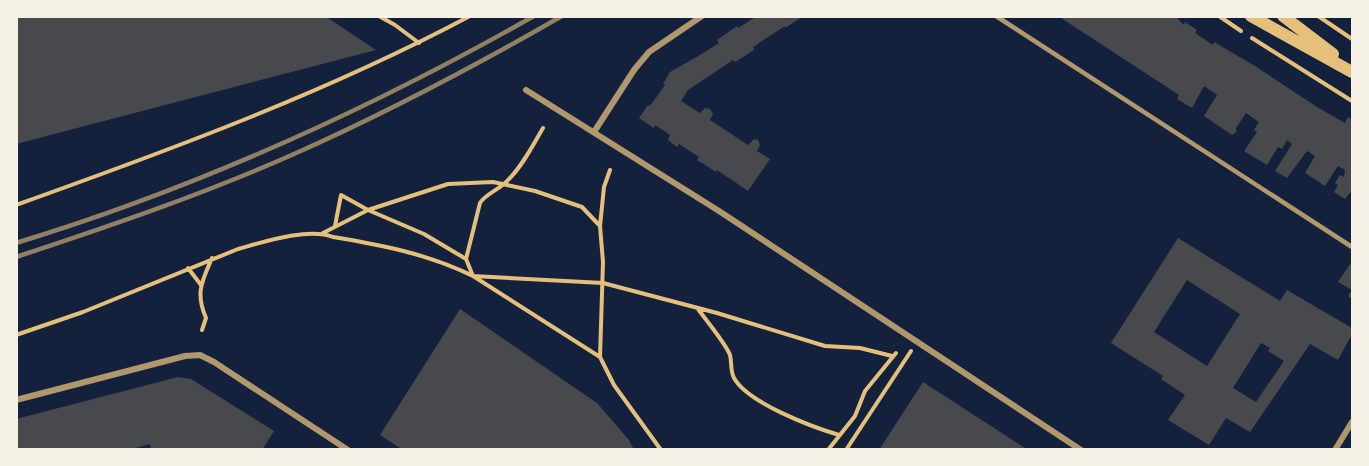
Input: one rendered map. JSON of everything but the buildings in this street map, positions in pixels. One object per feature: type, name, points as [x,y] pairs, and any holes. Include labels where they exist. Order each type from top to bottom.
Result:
[{"type":"main road","points":[[1251,16],[1353,71]]},
{"type":"main road","points":[[1283,16],[1353,71]]},
{"type":"street","points":[[594,132],[634,70],[649,52],[702,16]]},
{"type":"street","points":[[526,90],[719,211],[1081,450]]},
{"type":"street","points":[[16,400],[185,356],[200,355],[348,450]]},
{"type":"street","points":[[1335,450],[1353,422]]},
{"type":"lane","points":[[996,16],[1353,247]]},
{"type":"path","points":[[379,16],[419,43]]},
{"type":"path","points":[[16,205],[144,160],[341,79],[419,43],[470,16]]},
{"type":"path","points":[[1219,16],[1353,101]]},
{"type":"path","points":[[1318,16],[1353,39]]},
{"type":"path","points":[[473,276],[466,259],[480,202],[483,197],[493,193],[504,184],[518,168],[543,128]]},
{"type":"path","points":[[610,170],[604,187],[600,226],[603,283],[600,357],[614,385],[660,450]]},
{"type":"path","points":[[16,335],[83,312],[212,258],[263,242],[323,233],[368,210],[448,184],[493,182],[535,191],[582,207],[600,226]]},
{"type":"path","points":[[335,226],[341,195],[368,210],[424,234],[466,259]]},
{"type":"path","points":[[323,233],[333,237],[409,251],[452,265],[600,357]]},
{"type":"path","points":[[202,330],[206,318],[201,306],[201,285],[212,258]]},
{"type":"path","points":[[188,268],[201,285]]},
{"type":"path","points":[[473,276],[603,283],[698,308],[825,346],[860,348],[894,354],[864,391],[855,416],[828,450]]},
{"type":"path","points":[[698,308],[730,355],[735,379],[746,390],[768,405],[809,426],[839,435]]},
{"type":"path","points":[[846,450],[916,343]]},
{"type":"railway","points":[[16,243],[150,197],[281,144],[409,83],[534,16]]},
{"type":"railway","points":[[16,257],[191,196],[294,154],[430,88],[562,16]]}]
